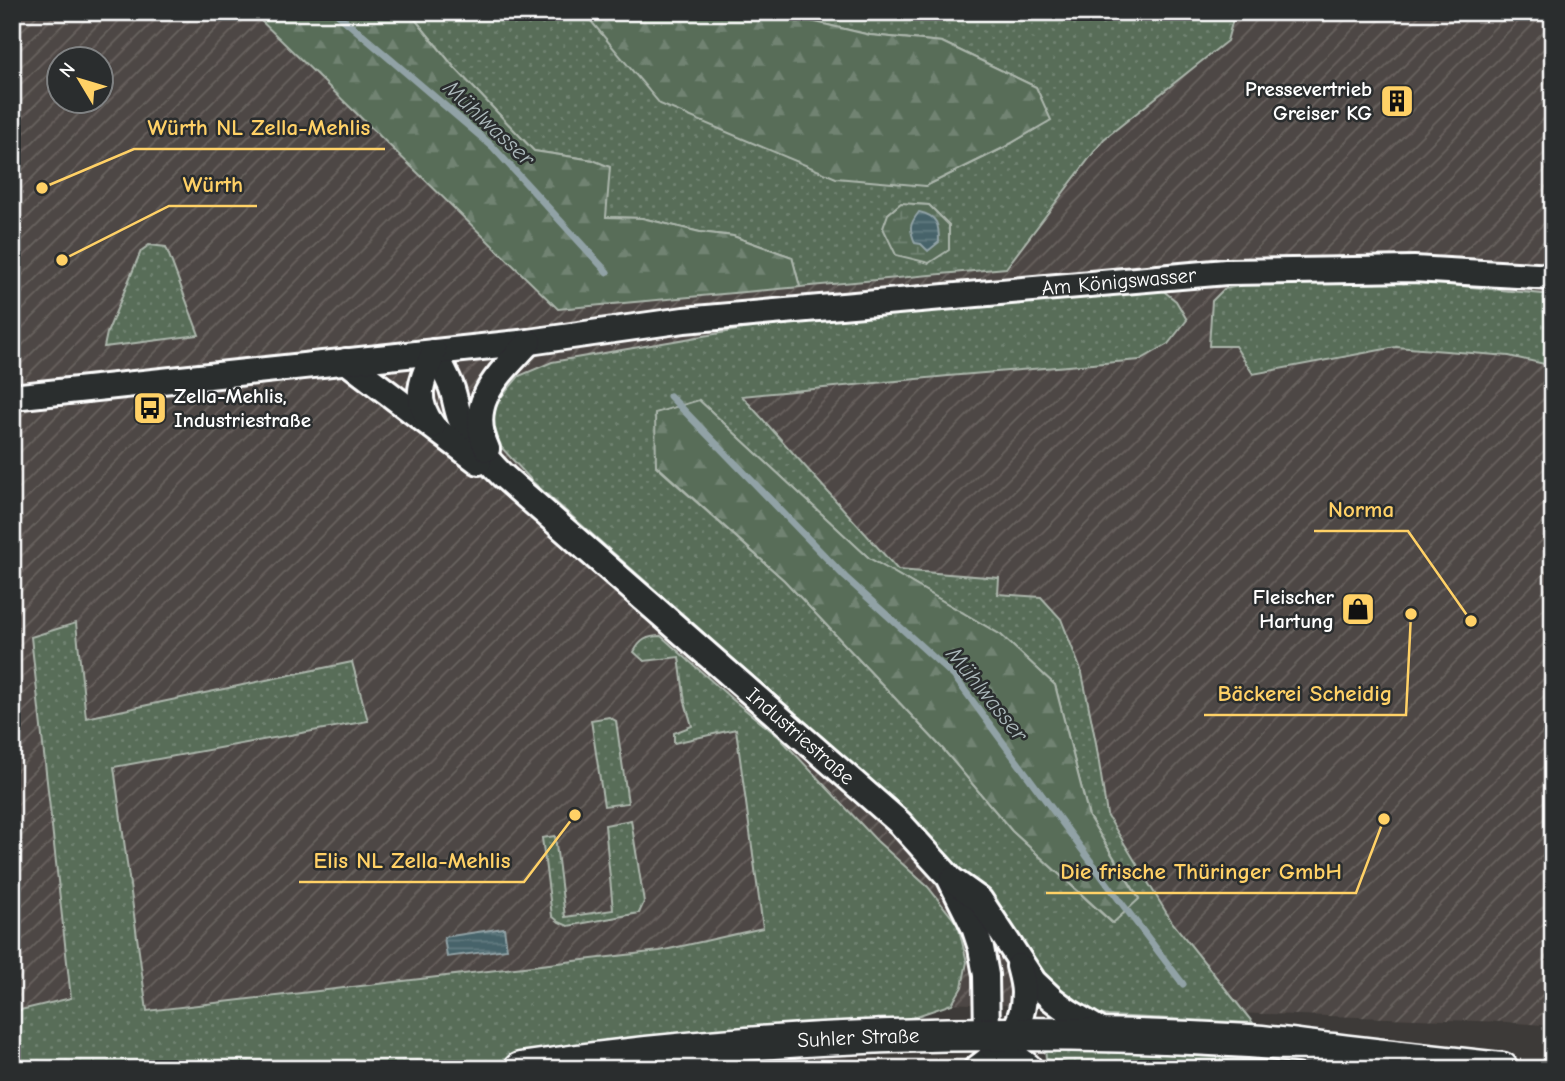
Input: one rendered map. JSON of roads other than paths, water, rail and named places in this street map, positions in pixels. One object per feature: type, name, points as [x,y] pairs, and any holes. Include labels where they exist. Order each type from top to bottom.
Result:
[{"type":"main road","name":"Suhler Straße","points":[[520,1069],[719,1046],[904,1035],[994,1046],[1108,1035],[1252,1041],[1502,1069]]},
{"type":"main road","points":[[994,1046],[1027,1069]]},
{"type":"street","name":"Am Königswasser","points":[[530,342],[684,320],[1226,272],[1414,269],[1553,277]]},
{"type":"street","points":[[12,397],[530,342]]},
{"type":"street","name":"Industriestraße","points":[[522,494],[492,457],[482,436],[480,422],[481,410],[498,375],[530,342]]},
{"type":"street","name":"Industriestraße","points":[[434,352],[420,397],[425,414],[436,429]]},
{"type":"street","name":"Industriestraße","points":[[434,352],[452,388],[459,416],[488,461],[522,494],[900,823],[949,877],[974,927],[981,948],[994,1046]]},
{"type":"street","name":"Industriestraße","points":[[346,361],[522,494]]},
{"type":"street","points":[[949,877],[980,900],[1034,982],[1052,999],[1108,1035]]},
{"type":"street","points":[[994,1046],[1021,1017],[1024,992],[1017,958]]},
{"type":"water","points":[[919,212],[930,216],[938,226],[939,242],[928,251],[921,244],[915,243],[912,234],[911,227]]},
{"type":"water","points":[[504,928],[507,949],[447,957],[444,937]]},
{"type":"waterway","name":"Mühlwasser","points":[[335,12],[492,146],[607,272]]},
{"type":"waterway","name":"Mühlwasser","points":[[670,396],[845,577],[954,676],[1183,984]]},
{"type":"place","name":"Pressevertrieb Greiser KG","points":[[1397,101]]},
{"type":"place","name":"Würth NL Zella-Mehlis","points":[[42,188]]},
{"type":"place","name":"Würth","points":[[62,260]]},
{"type":"place","name":"Zella-Mehlis, Industriestraße","points":[[150,408]]},
{"type":"place","name":"Fleischer Hartung","points":[[1358,609]]},
{"type":"place","name":"Bäckerei Scheidig","points":[[1411,614]]},
{"type":"place","name":"Norma","points":[[1471,621]]},
{"type":"place","name":"Elis NL Zella-Mehlis","points":[[575,815]]},
{"type":"place","name":"Die frische Thüringer GmbH","points":[[1384,819]]}]
